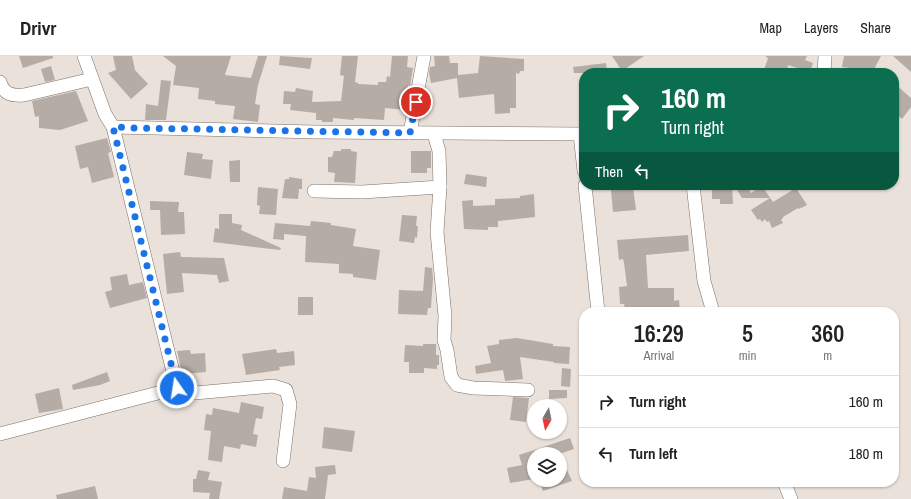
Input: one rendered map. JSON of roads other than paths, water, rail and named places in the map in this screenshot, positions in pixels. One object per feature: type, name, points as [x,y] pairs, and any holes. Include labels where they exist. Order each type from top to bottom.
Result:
[{"type":"street","points":[[84,56],[105,114],[113,127],[177,388]]},
{"type":"street","points":[[410,133],[424,56]]},
{"type":"street","points":[[824,68],[825,56]]},
{"type":"street","points":[[0,82],[3,90],[12,96],[24,95],[92,79]]},
{"type":"street","points":[[113,127],[434,134],[579,134]]},
{"type":"street","points":[[434,134],[439,151],[440,187],[437,232],[446,316],[444,340],[451,377],[457,385],[473,388],[528,390]]},
{"type":"street","points":[[314,191],[362,192],[440,187]]},
{"type":"street","points":[[586,190],[597,307]]},
{"type":"street","points":[[694,190],[704,281],[712,307]]},
{"type":"street","points":[[0,434],[177,388],[195,393],[273,386],[286,390],[290,404],[283,461]]},
{"type":"street","points":[[786,487],[791,499]]}]
